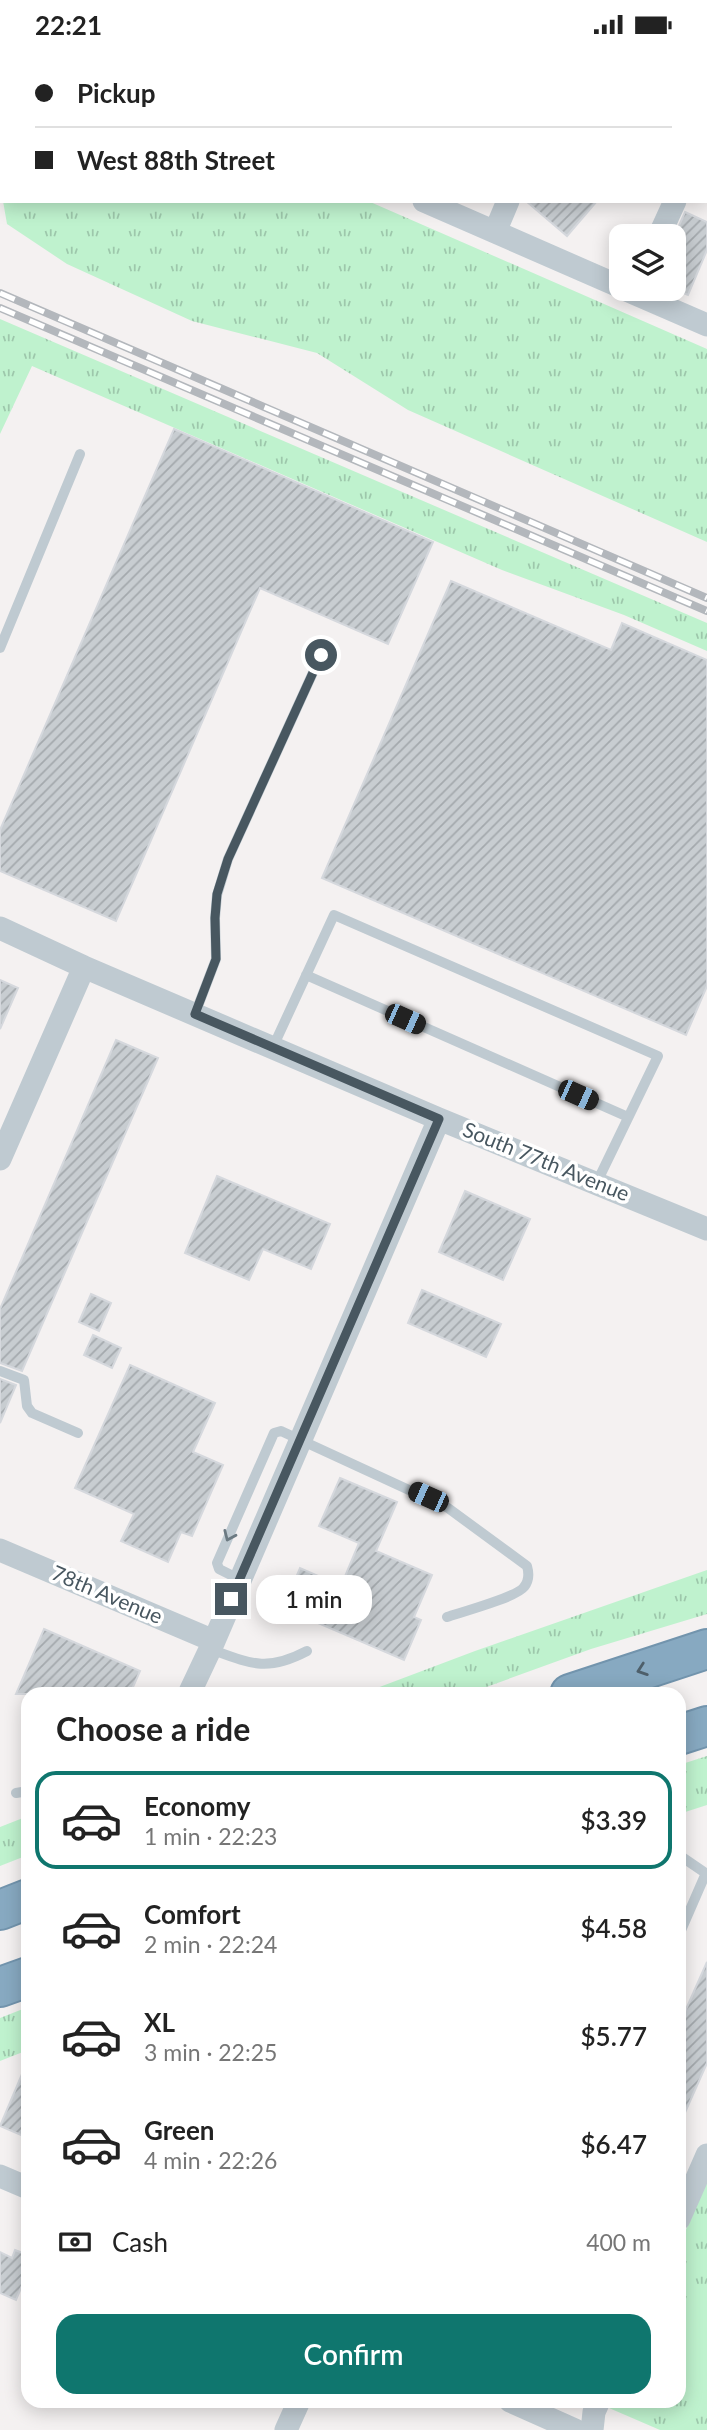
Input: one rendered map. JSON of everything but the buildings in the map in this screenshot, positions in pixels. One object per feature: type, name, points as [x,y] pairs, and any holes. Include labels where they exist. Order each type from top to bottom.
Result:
[{"type":"highway","points":[[591,1687],[707,1649]]},
{"type":"highway","points":[[686,1733],[707,1726]]},
{"type":"highway","points":[[0,1910],[21,1902]]},
{"type":"highway","points":[[0,1987],[21,1980]]},
{"type":"street","points":[[429,203],[609,280]]},
{"type":"street","points":[[495,232],[507,203]]},
{"type":"street","points":[[664,224],[674,203]]},
{"type":"street","points":[[655,301],[707,325]]},
{"type":"street","name":"South 77th Avenue","points":[[0,928],[84,967],[439,1119],[707,1229]]},
{"type":"street","points":[[2,1147],[84,967]]},
{"type":"street","points":[[192,1687],[439,1119]]},
{"type":"street","name":"78th Avenue","points":[[0,1550],[212,1645]]},
{"type":"street","points":[[686,2197],[707,2155]]},
{"type":"street","points":[[0,2176],[21,2185]]},
{"type":"street","points":[[286,2430],[296,2408]]},
{"type":"street","points":[[526,2408],[575,2430]]},
{"type":"street","points":[[592,2430],[596,2408]]},
{"type":"lane","points":[[0,648],[80,454]]},
{"type":"lane","points":[[195,1014],[216,959],[217,894],[228,859],[321,655]]},
{"type":"lane","points":[[273,1047],[334,915],[657,1056],[597,1182]]},
{"type":"lane","points":[[306,975],[628,1117]]},
{"type":"lane","points":[[0,1371],[24,1380],[27,1406],[32,1413],[78,1433]]},
{"type":"lane","points":[[239,1579],[219,1569],[217,1563],[274,1433],[281,1431],[448,1508],[527,1566],[525,1587],[518,1593],[447,1617]]},
{"type":"lane","points":[[252,1483],[277,1494]]},
{"type":"lane","points":[[212,1645],[252,1663],[287,1661],[307,1651]]},
{"type":"lane","points":[[16,1793],[21,1792]]},
{"type":"lane","points":[[686,1860],[707,1874],[686,1920]]},
{"type":"green space","points":[[3,203],[373,203],[707,349],[707,542],[408,410],[317,353],[192,321],[67,264],[7,224]]},
{"type":"green space","points":[[0,319],[707,623],[707,651],[624,615],[502,570],[32,366],[0,434]]},
{"type":"green space","points":[[707,1570],[707,1614],[591,1649],[486,1687],[380,1687]]},
{"type":"green space","points":[[707,1756],[707,1805],[686,1812],[686,1763]]},
{"type":"green space","points":[[21,1819],[21,1858],[0,1866],[0,1827]]},
{"type":"green space","points":[[21,2010],[21,2053],[0,2061],[0,2018]]},
{"type":"green space","points":[[707,2181],[707,2430],[660,2430],[609,2408],[686,2408],[686,2230]]},
{"type":"green space","points":[[707,2285],[707,2404],[686,2395],[686,2314]]},
{"type":"railway","points":[[0,293],[707,598]]},
{"type":"railway","points":[[0,308],[707,611]]},
{"type":"route","points":[[231,1599],[439,1119],[195,1014],[216,959],[217,894],[228,859],[321,655]]}]
